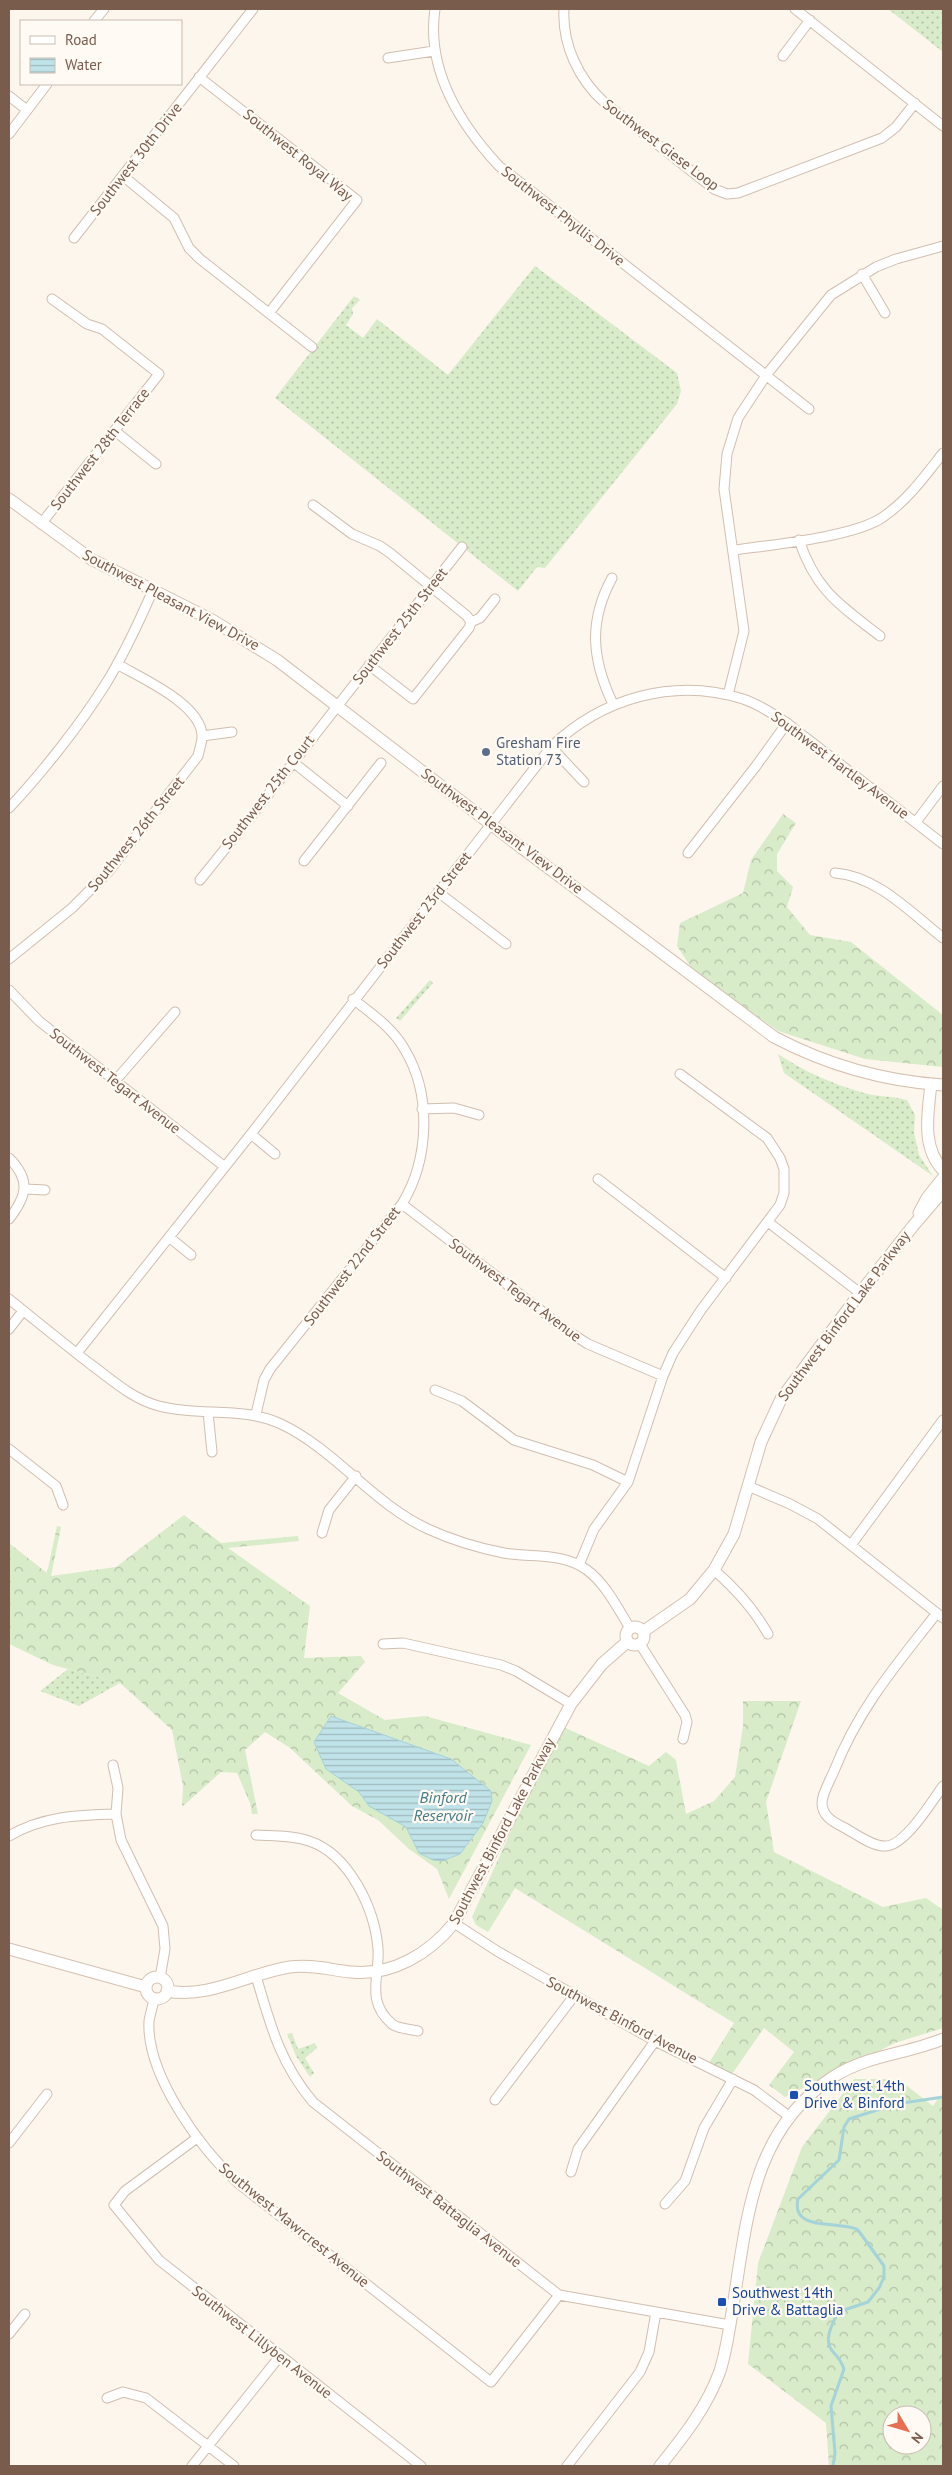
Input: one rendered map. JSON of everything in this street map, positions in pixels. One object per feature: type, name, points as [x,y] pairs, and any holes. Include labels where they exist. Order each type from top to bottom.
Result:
[{"type":"street","points":[[95,20],[104,9]]},
{"type":"street","name":"Southwest 30th Drive","points":[[74,238],[253,9]]},
{"type":"street","name":"Southwest Phyllis Drive","points":[[435,9],[434,51],[445,86],[458,113],[478,143],[499,166],[767,374],[809,409]]},
{"type":"street","name":"Southwest Giese Loop","points":[[564,9],[566,39],[573,59],[589,87],[605,103],[714,189],[727,194],[738,193],[882,138],[896,127],[914,103]]},
{"type":"street","points":[[795,9],[943,126]]},
{"type":"street","points":[[784,56],[810,20]]},
{"type":"street","points":[[388,58],[434,51]]},
{"type":"street","name":"Southwest Royal Way","points":[[199,78],[357,200],[269,313]]},
{"type":"street","points":[[9,134],[46,85]]},
{"type":"street","points":[[9,96],[27,110]]},
{"type":"street","points":[[122,176],[174,218],[189,248],[200,259],[312,346]]},
{"type":"street","points":[[728,695],[743,640],[744,623],[724,489],[727,454],[738,418],[767,374],[821,306],[844,285],[896,258],[943,246]]},
{"type":"street","points":[[862,274],[885,313]]},
{"type":"street","name":"Southwest 28th Terrace","points":[[42,524],[159,374],[102,329],[86,324],[52,299]]},
{"type":"street","points":[[115,431],[156,464]]},
{"type":"street","points":[[734,550],[843,532],[871,524],[882,518],[910,494],[943,453]]},
{"type":"street","name":"Southwest Pleasant View Drive","points":[[9,499],[91,558],[247,640],[337,705],[491,824],[774,1037],[813,1056],[856,1070],[899,1081],[943,1085]]},
{"type":"street","points":[[313,504],[352,534],[385,550],[431,586],[471,622]]},
{"type":"street","points":[[799,540],[812,572],[827,593],[880,636]]},
{"type":"street","name":"Southwest 25th Street","points":[[337,705],[462,546]]},
{"type":"street","points":[[612,578],[601,597],[596,620],[596,650],[599,669],[613,704]]},
{"type":"street","points":[[9,808],[84,715],[118,664],[153,590]]},
{"type":"street","points":[[369,665],[412,699],[469,628],[471,622],[480,618],[495,599]]},
{"type":"street","points":[[118,664],[184,704],[194,714],[202,736],[232,732]]},
{"type":"street","name":"Southwest Hartley Avenue","points":[[613,704],[630,698],[672,691],[704,691],[728,695],[761,706],[787,723],[943,844]]},
{"type":"street","name":"Southwest 23rd Street","points":[[77,1353],[551,747],[579,723],[613,704]]},
{"type":"street","name":"Southwest 25th Court","points":[[200,880],[337,705]]},
{"type":"street","points":[[688,853],[787,723]]},
{"type":"street","name":"Southwest 26th Street","points":[[9,959],[72,908],[109,871],[192,766],[198,756],[202,736]]},
{"type":"street","points":[[551,747],[584,782]]},
{"type":"street","points":[[293,762],[348,806]]},
{"type":"street","points":[[304,861],[380,763]]},
{"type":"street","points":[[916,822],[943,786]]},
{"type":"street","points":[[835,873],[852,874],[873,884],[943,938]]},
{"type":"street","points":[[438,892],[506,944]]},
{"type":"street","name":"Southwest Tegart Avenue","points":[[9,990],[39,1021],[224,1167]]},
{"type":"street","name":"Southwest 22nd Street","points":[[256,1414],[264,1380],[270,1369],[402,1204],[412,1187],[421,1162],[424,1137],[422,1109],[415,1070],[405,1049],[392,1032],[353,999]]},
{"type":"street","points":[[115,1082],[175,1012]]},
{"type":"street","points":[[579,1565],[594,1530],[628,1482],[636,1464],[663,1376],[687,1329],[780,1205],[785,1182],[780,1158],[766,1138],[680,1074]]},
{"type":"street","points":[[931,1084],[928,1138],[932,1154],[943,1170]]},
{"type":"street","points":[[422,1109],[454,1108],[479,1114]]},
{"type":"street","points":[[250,1134],[275,1154]]},
{"type":"street","points":[[9,1158],[20,1172],[25,1189],[21,1202],[9,1219]]},
{"type":"street","name":"Southwest Binford Lake Parkway","points":[[913,1226],[927,1198],[943,1178]]},
{"type":"street","points":[[598,1179],[726,1278]]},
{"type":"street","points":[[25,1189],[45,1190]]},
{"type":"street","name":"Southwest Binford Lake Parkway","points":[[644,1632],[690,1599],[714,1570],[734,1534],[764,1435],[781,1399],[860,1293],[943,1191]]},
{"type":"street","name":"Southwest Tegart Avenue","points":[[402,1204],[569,1332],[588,1344],[663,1376]]},
{"type":"street","points":[[768,1222],[860,1293]]},
{"type":"street","points":[[169,1237],[191,1255]]},
{"type":"street","points":[[9,1300],[122,1388],[148,1402],[186,1411],[256,1414],[281,1424],[305,1437],[406,1517],[428,1529],[485,1549],[522,1556],[560,1558],[579,1565],[595,1577],[630,1628]]},
{"type":"street","points":[[9,1329],[23,1311]]},
{"type":"street","points":[[435,1390],[462,1401],[514,1440],[593,1465],[628,1482]]},
{"type":"street","points":[[208,1412],[212,1452]]},
{"type":"street","points":[[851,1545],[943,1420]]},
{"type":"street","points":[[9,1449],[56,1486],[63,1505]]},
{"type":"street","points":[[322,1533],[329,1510],[356,1476]]},
{"type":"street","points":[[748,1486],[803,1510],[940,1615],[878,1688],[860,1714],[846,1740],[824,1795],[823,1809],[826,1816],[876,1844],[883,1847],[892,1846],[902,1839],[943,1786]]},
{"type":"street","points":[[714,1570],[739,1593],[758,1617],[768,1634]]},
{"type":"street","points":[[637,1626],[644,1632],[644,1638],[640,1644],[633,1645],[627,1642],[626,1634],[630,1628],[637,1626]]},
{"type":"street","name":"Southwest Binford Lake Parkway","points":[[167,1991],[199,1992],[301,1966],[360,1972],[376,1971],[394,1967],[418,1956],[436,1944],[454,1923],[571,1704],[602,1664],[627,1642]]},
{"type":"street","points":[[383,1644],[403,1643],[501,1665],[516,1671],[571,1704]]},
{"type":"street","points":[[640,1644],[685,1715],[686,1722],[683,1739]]},
{"type":"street","points":[[113,1765],[118,1788],[116,1814],[121,1840],[162,1926],[165,1949],[160,1978]]},
{"type":"street","points":[[9,1836],[37,1823],[53,1819],[116,1814]]},
{"type":"street","points":[[256,1835],[309,1841],[326,1850],[335,1858],[363,1892],[370,1907],[378,1950],[374,1987],[384,2013],[395,2026],[418,2030]]},
{"type":"street","name":"Southwest Binford Avenue","points":[[454,1923],[574,1996],[655,2041],[754,2090],[790,2117]]},
{"type":"street","points":[[9,1949],[146,1986]]},
{"type":"street","name":"Southwest Battaglia Avenue","points":[[256,1976],[276,2043],[293,2076],[313,2102],[559,2295],[730,2325]]},
{"type":"street","points":[[160,1978],[166,1983],[167,1991],[163,1998],[154,1999],[148,1994],[146,1986],[151,1979],[160,1978]]},
{"type":"street","points":[[495,2100],[574,1996]]},
{"type":"street","name":"Southwest Mawrcrest Avenue","points":[[154,1999],[149,2022],[157,2062],[170,2092],[197,2138],[238,2183],[490,2382],[559,2295]]},
{"type":"street","points":[[660,2466],[686,2434],[703,2408],[720,2370],[756,2182],[771,2145],[790,2117],[811,2094],[844,2071],[876,2057],[924,2046],[943,2038]]},
{"type":"street","points":[[571,2172],[578,2150],[655,2041]]},
{"type":"street","points":[[665,2204],[685,2181],[704,2128],[733,2079]]},
{"type":"street","points":[[9,2142],[47,2094]]},
{"type":"street","name":"Southwest Lillyben Avenue","points":[[197,2138],[126,2191],[114,2206],[159,2260],[421,2466]]},
{"type":"street","points":[[567,2466],[640,2372],[649,2352],[656,2312]]},
{"type":"street","points":[[9,2334],[25,2314]]},
{"type":"street","points":[[192,2466],[280,2356]]},
{"type":"street","points":[[107,2398],[123,2392],[146,2398],[234,2466]]},
{"type":"green space","points":[[888,9],[943,9],[943,52]]},
{"type":"green space","points":[[535,266],[677,373],[681,391],[677,404],[545,568],[537,567],[518,591],[275,398],[354,296],[360,300],[352,308],[353,314],[346,325],[363,338],[377,319],[448,375]]},
{"type":"green space","points":[[783,814],[796,823],[777,854],[777,871],[793,887],[787,907],[810,935],[851,942],[943,1015],[943,1067],[865,1059],[778,1031],[694,972],[677,946],[680,923],[743,893],[751,860]]},
{"type":"green space","points":[[430,980],[433,983],[400,1021],[396,1018]]},
{"type":"green space","points":[[778,1054],[809,1072],[841,1086],[869,1094],[907,1100],[915,1115],[914,1132],[919,1155],[933,1176],[784,1073]]},
{"type":"green space","points":[[184,1515],[221,1543],[298,1536],[299,1541],[228,1548],[310,1606],[304,1658],[361,1656],[365,1662],[338,1693],[385,1720],[425,1716],[531,1745],[449,1899],[437,1869],[409,1849],[378,1820],[352,1806],[290,1748],[265,1732],[245,1750],[258,1814],[252,1814],[250,1803],[237,1773],[221,1772],[182,1807],[183,1786],[172,1730],[120,1683],[53,1665],[9,1644],[9,1543],[47,1573],[57,1526],[61,1527],[51,1576],[116,1567]]},
{"type":"green space","points":[[68,1669],[120,1683],[79,1706],[40,1691]]},
{"type":"green space","points":[[743,1701],[801,1701],[766,1802],[774,1852],[883,1907],[926,1898],[943,1910],[943,2028],[895,2043],[785,2097],[769,2085],[794,2052],[764,2028],[732,2074],[707,2066],[734,2023],[515,1888],[488,1932],[476,1925],[472,1917],[559,1725],[649,1766],[666,1752],[676,1760],[686,1814],[714,1801],[735,1777],[743,1726]]},
{"type":"green space","points":[[292,2033],[298,2049],[315,2043],[317,2048],[305,2058],[314,2073],[310,2077],[296,2056],[287,2034]]},
{"type":"green space","points":[[854,2079],[898,2079],[933,2106],[939,2097],[943,2098],[943,2466],[829,2466],[826,2423],[748,2364],[758,2263],[802,2147]]},
{"type":"water","name":"Binford Reservoir","points":[[331,1716],[451,1759],[491,1791],[492,1801],[483,1823],[460,1854],[442,1861],[433,1860],[419,1853],[406,1827],[369,1806],[359,1792],[326,1769],[314,1742]]},
{"type":"waterway","points":[[833,2466],[835,2453],[831,2406],[844,2369],[840,2360],[830,2348],[829,2333],[838,2312],[868,2302],[879,2288],[884,2277],[884,2266],[858,2230],[850,2227],[819,2224],[809,2221],[802,2217],[798,2210],[798,2199],[839,2160],[844,2127],[849,2119],[896,2104],[943,2097]]},
{"type":"place","name":"Gresham Fire Station 73","points":[[486,752]]},
{"type":"place","name":"Southwest 14th Drive & Binford","points":[[794,2095]]},
{"type":"place","name":"Southwest 14th Drive & Battaglia","points":[[722,2302]]}]
